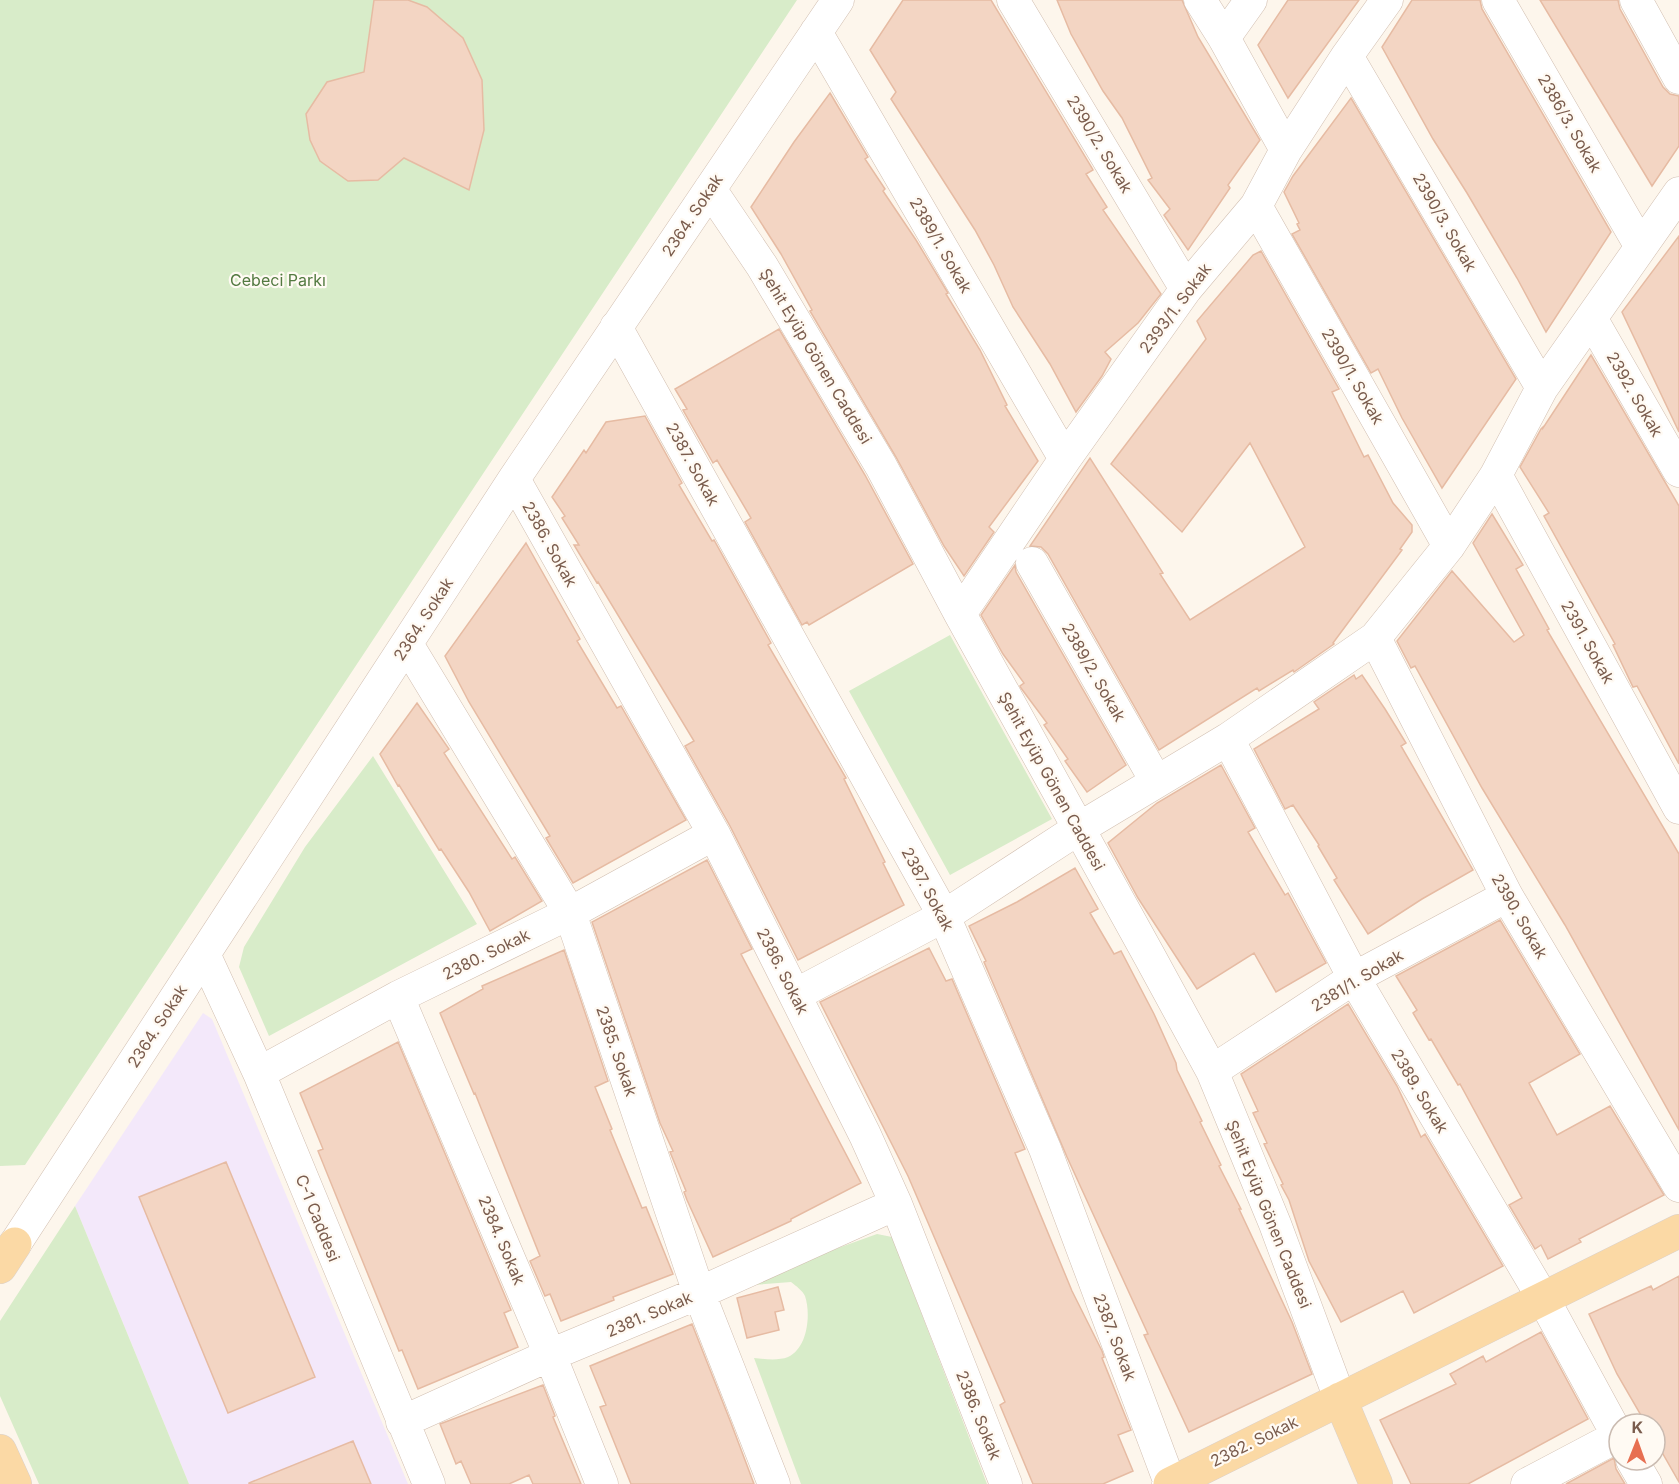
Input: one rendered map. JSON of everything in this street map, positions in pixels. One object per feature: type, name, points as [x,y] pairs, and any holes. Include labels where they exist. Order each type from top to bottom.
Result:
[{"type":"main road","name":"2382. Sokak","points":[[1169,1484],[1544,1300],[1679,1231]]},
{"type":"main road","points":[[1341,1399],[1377,1484]]},
{"type":"main road","points":[[0,1451],[15,1484]]},
{"type":"street","name":"2364. Sokak","points":[[5,1253],[204,954],[514,479],[838,0]]},
{"type":"street","name":"2390/2. Sokak","points":[[1013,0],[1186,289]]},
{"type":"street","points":[[1200,0],[1224,38],[1286,150]]},
{"type":"street","points":[[1224,38],[1251,0]]},
{"type":"street","name":"2393/1. Sokak","points":[[960,614],[1065,459],[1186,289],[1256,206],[1286,150],[1347,56],[1388,0]]},
{"type":"street","name":"2386/3. Sokak","points":[[1498,0],[1641,247]]},
{"type":"street","points":[[1636,0],[1679,78]]},
{"type":"street","name":"2389/1. Sokak","points":[[816,32],[1065,459]]},
{"type":"street","name":"2390/3. Sokak","points":[[1347,56],[1542,388]]},
{"type":"street","name":"Şehit Eyüp Gönen Caddesi","points":[[710,189],[762,266],[881,466],[1212,1071],[1275,1224],[1341,1399]]},
{"type":"street","points":[[795,995],[944,916],[1078,829],[1228,739],[1375,638],[1449,546],[1496,475],[1542,388],[1679,193]]},
{"type":"street","name":"2390/1. Sokak","points":[[1256,206],[1449,546]]},
{"type":"street","name":"2392. Sokak","points":[[1592,318],[1679,471]]},
{"type":"street","name":"2387. Sokak","points":[[616,327],[944,916],[1044,1149],[1169,1484]]},
{"type":"street","name":"2391. Sokak","points":[[1496,475],[1679,808]]},
{"type":"street","name":"2386. Sokak","points":[[514,479],[714,834],[865,1136],[896,1204],[1006,1484]]},
{"type":"street","name":"2389/2. Sokak","points":[[1032,563],[1156,781]]},
{"type":"street","name":"2390. Sokak","points":[[1375,638],[1506,896],[1679,1186]]},
{"type":"street","name":"2385. Sokak","points":[[407,644],[570,913],[699,1293],[774,1484]]},
{"type":"street","name":"2389. Sokak","points":[[1228,739],[1354,978],[1544,1300],[1607,1416]]},
{"type":"street","name":"2380. Sokak","points":[[259,1073],[398,998],[570,913],[714,834]]},
{"type":"street","name":"2381/1. Sokak","points":[[1212,1071],[1354,978],[1506,896]]},
{"type":"street","name":"C-1 Caddesi","points":[[204,954],[259,1073],[429,1484]]},
{"type":"street","name":"2384. Sokak","points":[[398,998],[550,1354],[602,1484]]},
{"type":"street","name":"2381. Sokak","points":[[402,1422],[550,1354],[699,1293],[896,1204]]},
{"type":"street","points":[[1527,1484],[1607,1452]]},
{"type":"shaded area","points":[[203,1013],[212,1019],[408,1484],[189,1484],[75,1206]]},
{"type":"green space","name":"Cebeci Parkı","points":[[0,0],[797,0],[25,1165],[0,1166]]},
{"type":"green space","points":[[950,635],[1052,819],[950,875],[849,691]]},
{"type":"green space","points":[[373,756],[477,924],[269,1036],[239,967],[244,947],[305,847]]},
{"type":"green space","points":[[75,1206],[189,1484],[39,1484],[0,1396],[0,1321]]},
{"type":"green space","points":[[877,1234],[892,1237],[987,1484],[801,1484],[754,1358],[780,1359],[795,1353],[806,1330],[807,1303],[803,1292],[791,1282],[753,1285],[752,1279]]},
{"type":"building","points":[[374,0],[408,0],[427,7],[463,38],[482,80],[484,130],[469,190],[404,158],[378,180],[348,181],[320,161],[310,140],[306,114],[327,82],[364,72]]},
{"type":"building","points":[[903,0],[991,0],[1092,168],[1093,170],[1086,174],[1107,207],[1103,210],[1161,294],[1138,323],[1105,352],[1111,359],[1102,376],[1076,412],[1050,364],[1013,307],[975,230],[891,99],[896,92],[870,50]]},
{"type":"building","points":[[1057,0],[1182,0],[1198,37],[1260,140],[1228,185],[1230,188],[1188,250],[1164,215],[1170,209],[1148,180],[1152,178],[1122,118],[1103,91],[1071,34]]},
{"type":"building","points":[[1288,0],[1359,0],[1288,98],[1258,45]]},
{"type":"building","points":[[1412,0],[1480,0],[1482,9],[1611,232],[1546,332],[1382,47]]},
{"type":"building","points":[[1540,0],[1618,0],[1620,9],[1663,87],[1670,94],[1679,96],[1679,146],[1652,186]]},
{"type":"building","points":[[830,93],[868,157],[865,159],[885,189],[883,191],[948,293],[946,294],[980,350],[1007,405],[1005,406],[1038,461],[989,527],[994,532],[964,576],[944,546],[896,457],[810,311],[812,310],[781,254],[751,207]]},
{"type":"building","points":[[1351,98],[1516,379],[1442,488],[1402,418],[1378,369],[1371,373],[1292,234],[1300,230],[1297,224],[1299,223],[1284,192],[1293,176]]},
{"type":"building","points":[[1679,236],[1679,432],[1622,312]]},
{"type":"building","points":[[1261,251],[1339,389],[1332,392],[1364,457],[1368,455],[1393,503],[1412,525],[1412,532],[1400,549],[1402,550],[1334,644],[1294,672],[1293,670],[1259,691],[1257,688],[1159,750],[1048,554],[1041,547],[1030,546],[1090,458],[1190,620],[1305,547],[1250,443],[1182,532],[1111,464],[1206,339],[1197,321],[1253,255]]},
{"type":"building","points":[[779,329],[865,475],[913,564],[809,625],[807,622],[802,625],[745,522],[751,518],[717,460],[713,463],[683,410],[687,409],[675,389]]},
{"type":"building","points":[[1591,355],[1679,506],[1679,764],[1637,686],[1633,687],[1613,645],[1615,644],[1544,516],[1549,513],[1520,467],[1541,429]]},
{"type":"building","points":[[645,416],[682,483],[679,485],[712,541],[714,540],[771,643],[768,645],[846,778],[844,779],[904,905],[798,960],[730,826],[685,746],[694,741],[574,545],[579,545],[562,518],[565,516],[552,497],[584,450],[586,453],[606,422]]},
{"type":"building","points":[[1492,514],[1523,565],[1516,569],[1549,629],[1547,630],[1679,854],[1679,1130],[1565,925],[1482,788],[1415,666],[1411,668],[1397,641],[1452,571],[1514,642],[1524,635],[1473,543]]},
{"type":"building","points":[[526,543],[580,639],[577,641],[617,708],[621,706],[686,820],[573,883],[546,838],[550,836],[469,702],[445,656]]},
{"type":"building","points":[[1015,565],[1016,572],[1126,765],[1087,792],[1065,761],[1068,759],[1044,725],[1047,723],[1021,688],[1020,686],[1024,683],[1003,654],[981,615]]},
{"type":"building","points":[[1354,675],[1356,679],[1362,675],[1406,743],[1401,746],[1473,870],[1368,934],[1334,880],[1337,878],[1319,845],[1293,805],[1285,809],[1254,749],[1319,709],[1314,702]]},
{"type":"building","points":[[417,703],[449,749],[444,753],[512,859],[515,857],[542,901],[490,931],[469,892],[441,849],[439,850],[380,754]]},
{"type":"building","points":[[1221,765],[1255,828],[1248,832],[1285,895],[1288,893],[1326,963],[1276,992],[1254,953],[1197,989],[1138,898],[1108,843],[1157,803]]},
{"type":"building","points":[[707,860],[752,949],[741,954],[861,1183],[791,1221],[713,1257],[684,1192],[686,1191],[670,1152],[673,1151],[660,1123],[592,922]]},
{"type":"building","points":[[1075,868],[1098,909],[1090,913],[1114,954],[1121,951],[1154,1014],[1221,1165],[1219,1166],[1292,1322],[1312,1374],[1189,1432],[1144,1335],[1148,1334],[1067,1157],[984,962],[986,961],[969,926],[1017,902]]},
{"type":"building","points":[[1500,920],[1580,1054],[1529,1083],[1557,1135],[1610,1106],[1664,1195],[1579,1239],[1581,1242],[1548,1259],[1541,1245],[1535,1249],[1509,1205],[1522,1198],[1460,1084],[1458,1085],[1413,1013],[1417,1010],[1396,976]]},
{"type":"building","points":[[929,948],[946,981],[952,979],[1025,1149],[1015,1153],[1072,1291],[1102,1351],[1104,1357],[1102,1358],[1131,1430],[1118,1435],[1133,1471],[1103,1484],[1033,1484],[1000,1405],[1005,1402],[908,1176],[820,1002]]},
{"type":"building","points":[[564,950],[608,1081],[595,1087],[642,1208],[646,1207],[673,1274],[613,1297],[614,1300],[561,1321],[550,1294],[545,1296],[530,1261],[540,1256],[475,1093],[440,1013],[483,989],[482,986]]},
{"type":"building","points":[[1348,1004],[1397,1086],[1421,1137],[1425,1134],[1503,1266],[1414,1313],[1403,1291],[1341,1322],[1309,1261],[1289,1200],[1281,1185],[1283,1184],[1264,1144],[1267,1143],[1253,1113],[1258,1111],[1241,1074]]},
{"type":"building","points":[[398,1042],[511,1310],[504,1313],[518,1347],[418,1389],[402,1350],[399,1351],[318,1151],[323,1149],[300,1093]]},
{"type":"building","points":[[226,1162],[315,1377],[228,1413],[139,1197]]},
{"type":"building","points":[[1679,1276],[1679,1482],[1667,1461],[1667,1412],[1639,1412],[1617,1374],[1589,1314],[1651,1286],[1653,1290]]},
{"type":"building","points":[[778,1287],[784,1310],[775,1312],[779,1330],[747,1338],[737,1298]]},
{"type":"building","points":[[692,1324],[754,1484],[631,1484],[600,1407],[606,1405],[590,1366]]},
{"type":"building","points":[[1541,1332],[1588,1419],[1468,1484],[1411,1484],[1380,1420],[1456,1384],[1450,1374],[1483,1356],[1486,1362]]},
{"type":"building","points":[[543,1385],[555,1416],[553,1417],[581,1484],[533,1484],[529,1475],[509,1484],[471,1484],[461,1461],[456,1464],[440,1424]]},
{"type":"building","points":[[353,1441],[371,1484],[249,1484],[249,1483]]},
{"type":"building","points":[[1607,1462],[1607,1472],[1618,1472],[1625,1484],[1566,1484]]}]
